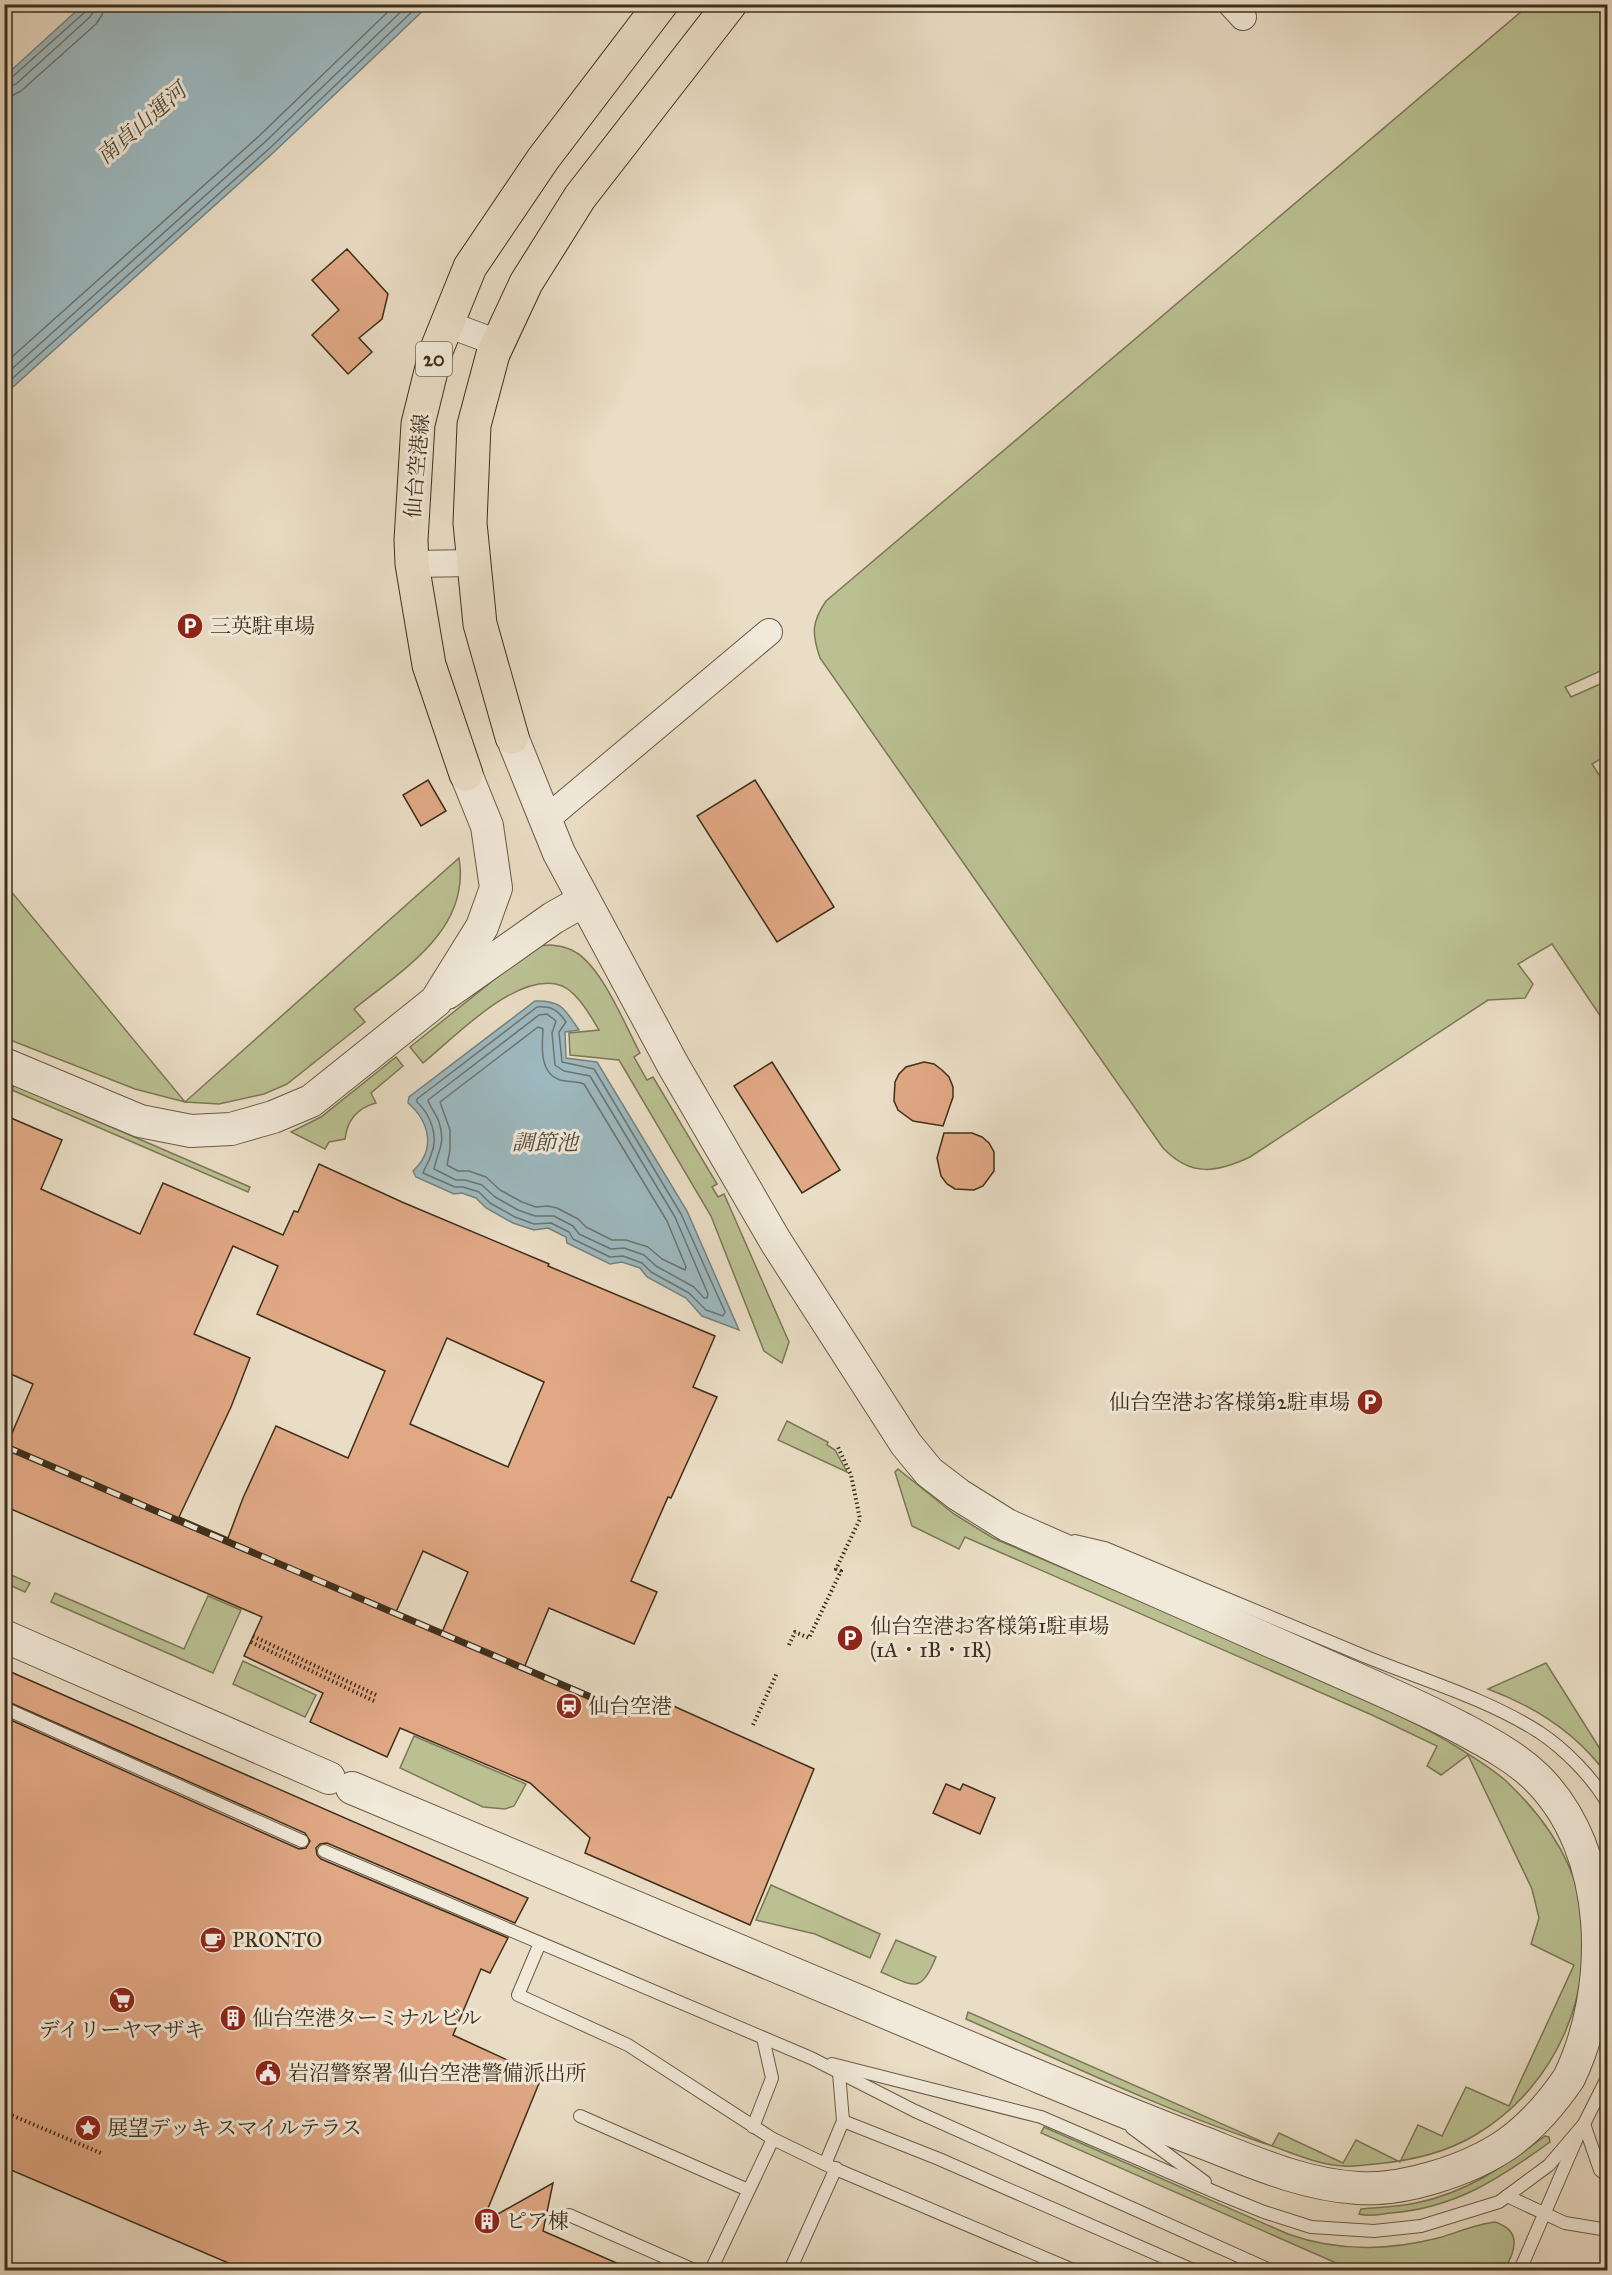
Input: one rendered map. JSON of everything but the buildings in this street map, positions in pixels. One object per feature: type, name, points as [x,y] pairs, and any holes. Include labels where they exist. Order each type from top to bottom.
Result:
[{"type":"main road","name":"仙台空港線","points":[[466,774],[429,664],[412,564],[411,540],[418,424],[436,351],[470,267],[543,159],[661,4]]},
{"type":"main road","points":[[512,736],[480,624],[470,523],[474,425],[493,354],[526,283],[580,197],[730,4]]},
{"type":"street","points":[[447,324],[498,343]]},
{"type":"street","points":[[412,564],[474,563]]},
{"type":"street","points":[[545,820],[769,632]]},
{"type":"street","points":[[4,1636],[340,1783],[860,2004],[1096,2101],[1288,2176],[1359,2188],[1409,2185],[1456,2170],[1505,2145],[1527,2126],[1549,2105],[1581,2060],[1600,2009],[1605,1958],[1602,1905],[1588,1853],[1565,1809],[1537,1777],[1506,1752],[1425,1710],[1007,1525],[959,1495],[929,1472],[906,1444],[776,1242],[673,1065],[559,853],[512,736]]},
{"type":"street","points":[[436,1001],[482,927],[496,888],[487,826],[466,774]]},
{"type":"street","points":[[4,1065],[140,1121],[191,1131],[231,1129],[273,1117],[311,1101],[436,1001],[554,918],[583,901]]},
{"type":"lane","points":[[1007,1525],[1105,1548],[1484,1703],[1540,1733],[1577,1765],[1608,1804]]},
{"type":"lane","points":[[4,1708],[302,1841]]},
{"type":"lane","points":[[324,1851],[811,2058],[915,2111],[1270,2271]]},
{"type":"lane","points":[[540,1943],[518,1995],[628,2045],[773,2139],[1073,2271]]},
{"type":"lane","points":[[753,2127],[772,2078],[764,2038]]},
{"type":"lane","points":[[811,2058],[1041,2117],[1222,2195],[1311,2227],[1374,2232],[1421,2226],[1499,2202],[1548,2165],[1584,2124]]},
{"type":"lane","points":[[790,2271],[830,2166],[843,2121],[839,2073]]},
{"type":"lane","points":[[1520,2271],[1543,2214],[1608,2076]]},
{"type":"lane","points":[[1096,2101],[1222,2195]]},
{"type":"lane","points":[[580,2116],[748,2190]]},
{"type":"lane","points":[[843,2121],[939,2159],[1193,2271]]},
{"type":"lane","points":[[1584,2124],[1600,2170],[1608,2177]]},
{"type":"lane","points":[[711,2271],[773,2139]]},
{"type":"lane","points":[[1507,2196],[1565,2223],[1608,2230]]},
{"type":"lane","points":[[569,2215],[694,2271]]},
{"type":"path","points":[[789,1645],[795,1632],[809,1638],[841,1571],[836,1569],[860,1519],[851,1475],[837,1445]]},
{"type":"path","points":[[253,1636],[378,1696]]},
{"type":"path","points":[[251,1642],[376,1702]]},
{"type":"path","points":[[753,1725],[777,1672]]},
{"type":"path","points":[[4,2112],[101,2153]]},
{"type":"green space","points":[[1529,5],[1607,5],[1607,668],[1565,687],[1571,697],[1607,681],[1607,755],[1592,764],[1607,787],[1607,1026],[1552,944],[1518,964],[1533,984],[1525,998],[1488,1000],[1250,1157],[1215,1169],[1194,1168],[1173,1157],[1163,1148],[820,658],[814,635],[815,622],[826,601]]},
{"type":"green space","points":[[459,858],[460,884],[454,906],[444,927],[411,963],[354,1009],[365,1022],[287,1084],[264,1094],[219,1104],[185,1102]]},
{"type":"green space","points":[[5,884],[185,1102],[135,1089],[5,1038]]},
{"type":"green space","points":[[550,945],[574,951],[596,972],[613,999],[640,1053],[634,1057],[647,1080],[653,1077],[717,1184],[712,1187],[718,1197],[724,1194],[789,1342],[782,1363],[764,1351],[711,1216],[619,1060],[570,1055],[569,1033],[599,1030],[581,1002],[569,990],[556,984],[539,984],[521,989],[485,1011],[423,1063],[410,1047],[536,946]]},
{"type":"green space","points":[[396,1057],[403,1066],[371,1093],[376,1103],[363,1108],[354,1116],[348,1126],[345,1139],[329,1142],[325,1149],[291,1132],[321,1117]]},
{"type":"green space","points":[[14,1085],[250,1187],[248,1192],[12,1090]]},
{"type":"green space","points":[[787,1421],[828,1442],[827,1445],[835,1450],[847,1472],[778,1440]]},
{"type":"green space","points":[[898,1469],[954,1514],[993,1538],[1377,1704],[1462,1750],[1506,1781],[1530,1805],[1560,1848],[1579,1896],[1583,1931],[1582,1965],[1576,1999],[1566,2031],[1550,2061],[1530,2089],[1505,2113],[1465,2141],[1428,2155],[1401,2161],[1418,2125],[1442,2136],[1466,2087],[1509,2106],[1574,1965],[1531,1944],[1539,1918],[1532,1889],[1468,1755],[1441,1775],[1427,1766],[1437,1746],[1372,1715],[965,1537],[959,1549],[912,1526],[895,1472]]},
{"type":"green space","points":[[4,1572],[30,1583],[25,1592],[5,1583]]},
{"type":"green space","points":[[55,1593],[184,1649],[208,1596],[241,1610],[213,1673],[51,1602]]},
{"type":"green space","points":[[243,1661],[316,1695],[305,1717],[233,1684]]},
{"type":"green space","points":[[1546,1663],[1607,1760],[1607,1775],[1582,1746],[1554,1723],[1523,1704],[1488,1689]]},
{"type":"green space","points":[[414,1736],[526,1784],[514,1806],[505,1809],[483,1807],[400,1768]]},
{"type":"green space","points":[[771,1885],[880,1934],[870,1958],[815,1934],[756,1920]]},
{"type":"green space","points":[[896,1940],[936,1957],[931,1969],[921,1982],[915,1984],[901,1981],[881,1972]]},
{"type":"green space","points":[[968,2012],[1272,2146],[1187,2115],[1076,2068],[966,2019]]},
{"type":"green space","points":[[1044,2127],[1288,2234],[1307,2240],[1344,2247],[1381,2247],[1438,2238],[1495,2222],[1510,2231],[1513,2236],[1513,2249],[1504,2270],[1352,2270],[1041,2133]]},
{"type":"green space","points":[[1279,2133],[1343,2163],[1356,2140],[1398,2161],[1356,2166],[1334,2165],[1272,2146]]},
{"type":"green space","points":[[1545,2136],[1549,2137],[1550,2142],[1513,2168],[1456,2198],[1414,2210],[1375,2215],[1359,2214],[1361,2209],[1409,2204],[1452,2193],[1500,2168]]},
{"type":"water","name":"南貞山運河","points":[[84,4],[429,5],[274,152],[5,394],[5,76]]},
{"type":"water","name":"調節池","points":[[535,1001],[557,1004],[579,1030],[565,1032],[566,1058],[597,1062],[687,1211],[739,1330],[702,1316],[686,1298],[647,1277],[640,1268],[622,1262],[610,1264],[567,1243],[566,1237],[548,1228],[534,1230],[513,1223],[486,1208],[476,1198],[462,1193],[454,1194],[416,1177],[413,1171],[425,1154],[427,1136],[421,1119],[408,1103],[409,1097]]},
{"type":"railway","points":[[4,1446],[628,1713]]},
{"type":"place","name":"三英駐車場","points":[[190,626]]},
{"type":"place","name":"仙台空港お客様第2駐車場","points":[[1370,1402]]},
{"type":"place","name":"仙台空港お客様第1駐車場 (1A・1B・1R)","points":[[850,1638]]},
{"type":"place","name":"仙台空港","points":[[569,1706]]},
{"type":"place","name":"PRONTO","points":[[213,1940]]},
{"type":"place","name":"デイリーヤマザキ","points":[[122,2000]]},
{"type":"place","name":"仙台空港ターミナルビル","points":[[233,2018]]},
{"type":"place","name":"岩沼警察署 仙台空港警備派出所","points":[[268,2073]]},
{"type":"place","name":"展望デッキ スマイルテラス","points":[[88,2128]]},
{"type":"place","name":"ピア棟","points":[[487,2221]]}]
